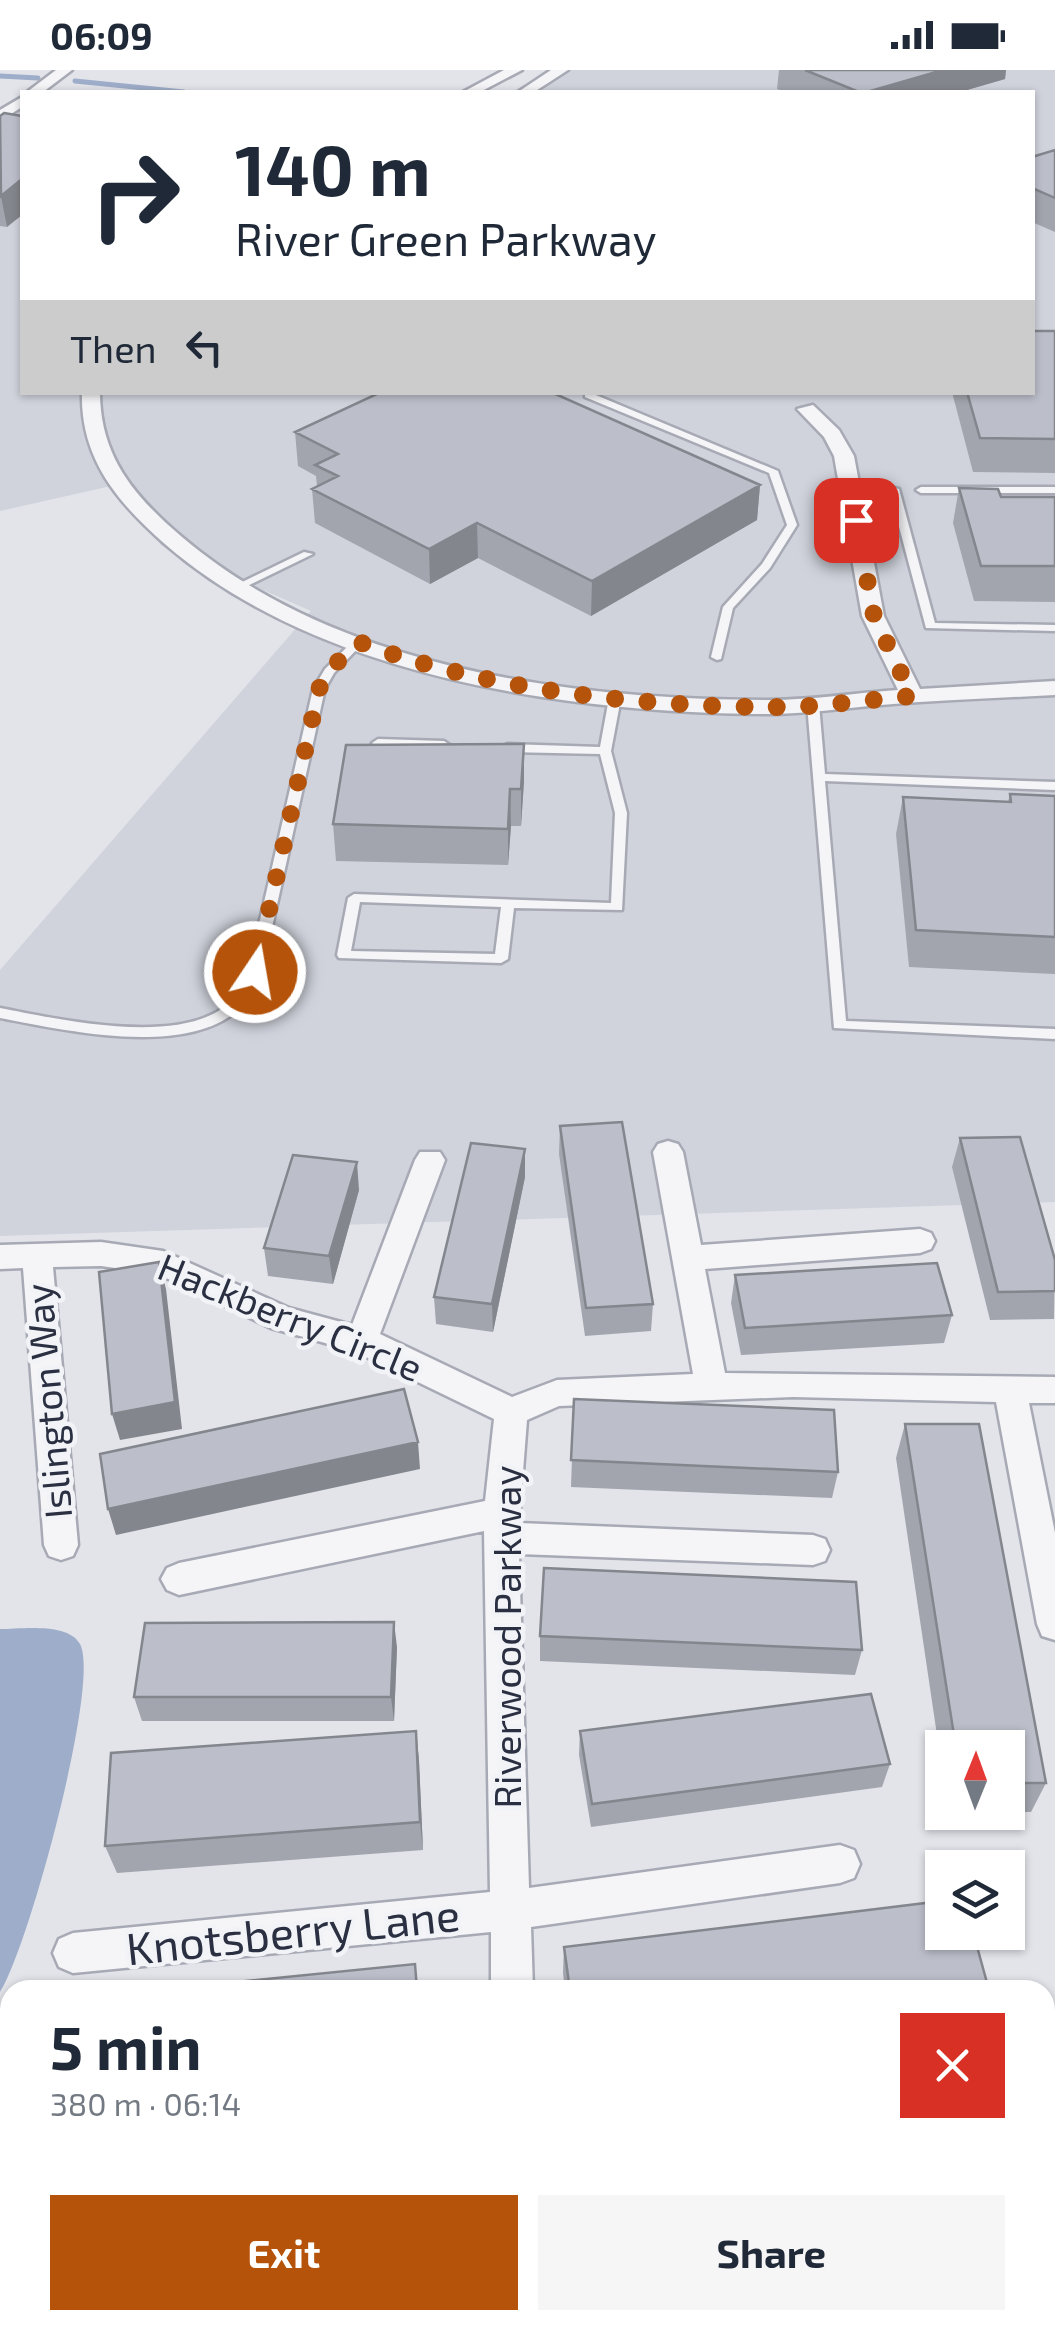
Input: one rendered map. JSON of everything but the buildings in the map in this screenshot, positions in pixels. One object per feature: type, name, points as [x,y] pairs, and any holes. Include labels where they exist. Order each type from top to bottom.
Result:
[{"type":"street","points":[[37,90],[65,70]]},
{"type":"street","points":[[474,90],[516,70]]},
{"type":"street","points":[[528,90],[560,70]]},
{"type":"street","points":[[90,395],[92,432],[123,492],[172,544],[238,587],[359,642],[489,677],[615,698],[768,707],[1055,688]]},
{"type":"street","points":[[806,409],[832,434],[844,456],[874,616],[912,696]]},
{"type":"street","points":[[668,1152],[712,1388]]},
{"type":"street","points":[[362,1340],[430,1160]]},
{"type":"street","points":[[689,1258],[920,1241]]},
{"type":"street","name":"Hackberry Circle","points":[[0,1257],[101,1254],[163,1263],[282,1319],[362,1340],[511,1412]]},
{"type":"street","name":"Islington Way","points":[[37,1256],[61,1545]]},
{"type":"street","name":"Riverwood Parkway","points":[[512,1980],[513,1910],[504,1780],[501,1526],[511,1412],[557,1393],[792,1384],[1055,1390]]},
{"type":"street","points":[[1010,1387],[1055,1624]]},
{"type":"street","points":[[179,1579],[501,1526],[813,1550]]},
{"type":"street","name":"Knotsberry Lane","points":[[72,1953],[513,1910],[840,1864]]},
{"type":"lane","points":[[588,395],[773,470],[792,525],[766,566],[728,607],[717,657]]},
{"type":"lane","points":[[894,489],[930,626],[1055,628]]},
{"type":"lane","points":[[921,490],[1055,490]]},
{"type":"lane","points":[[238,587],[308,554]]},
{"type":"lane","points":[[0,1013],[136,1033],[193,1026],[241,999],[255,972],[319,689],[329,670],[359,642]]},
{"type":"lane","points":[[508,903],[502,959],[344,955],[354,898],[508,903],[617,907],[621,813],[605,752],[615,698]]},
{"type":"lane","points":[[813,704],[839,1026],[1055,1034]]},
{"type":"lane","points":[[378,742],[454,746]]},
{"type":"lane","points":[[491,747],[605,752]]},
{"type":"lane","points":[[818,777],[1055,786]]},
{"type":"shaded area","points":[[549,70],[1055,70],[1055,1202],[0,1236],[0,970],[311,611],[161,545],[120,484],[0,511],[0,123],[20,109],[20,395],[1035,395],[1035,90],[515,90]]},
{"type":"water","points":[[43,1628],[65,1632],[80,1644],[84,1669],[80,1709],[43,1875],[12,1967],[6,1980],[0,1980],[0,1629]]},
{"type":"waterway","points":[[0,76],[38,78]]},
{"type":"waterway","points":[[75,81],[164,90]]},
{"type":"route","points":[[255,972],[306,730],[329,670],[359,642],[489,677],[615,698],[768,707],[912,696],[874,616],[856,520]]}]
